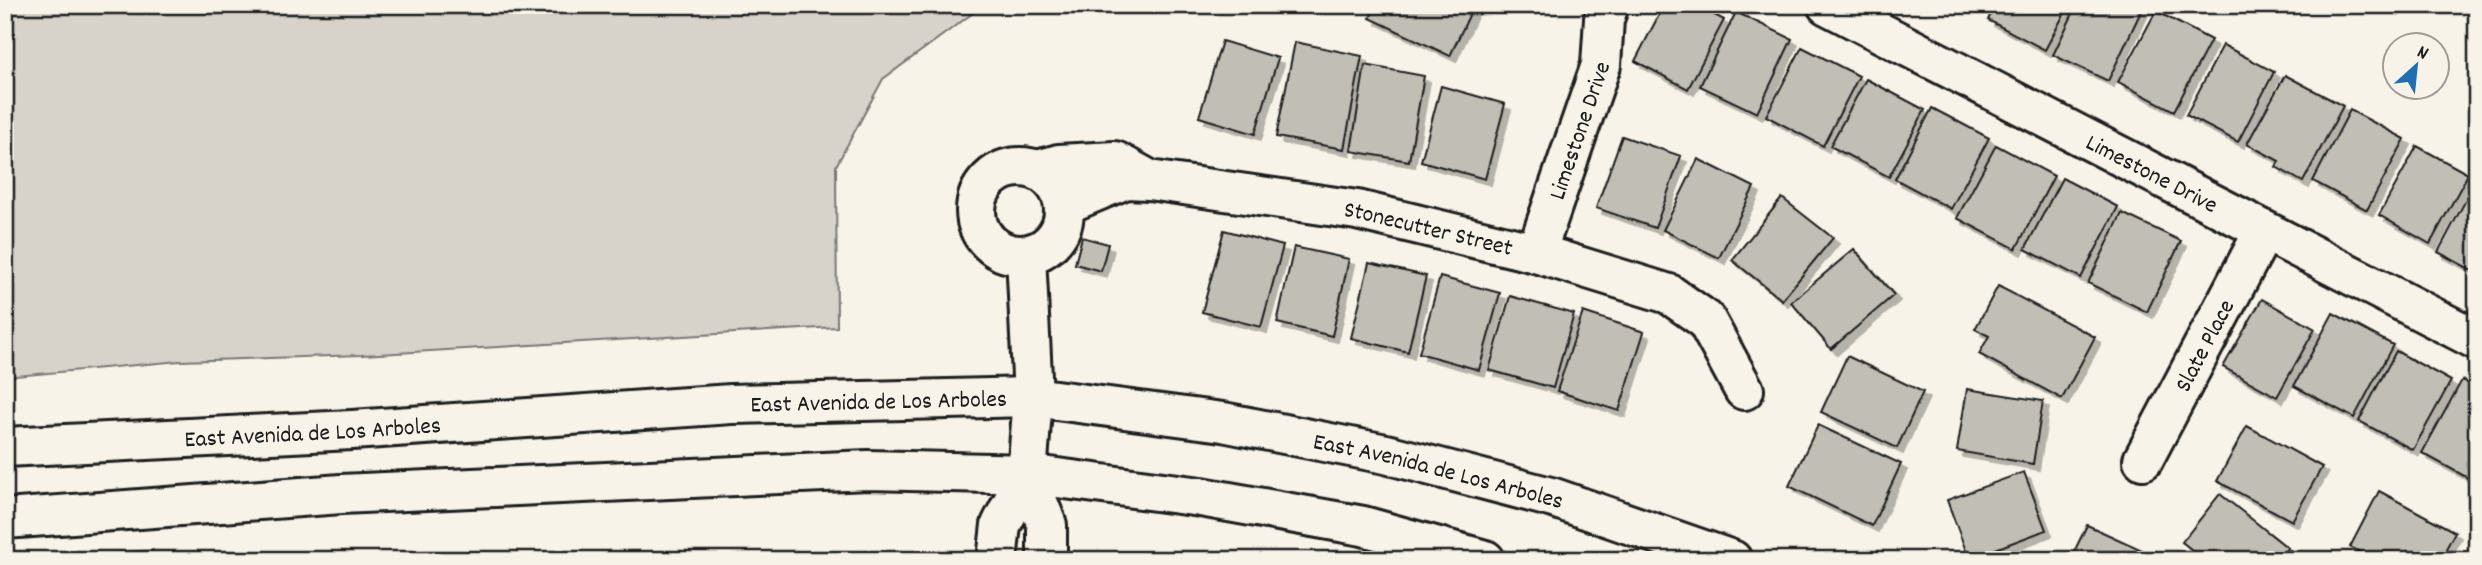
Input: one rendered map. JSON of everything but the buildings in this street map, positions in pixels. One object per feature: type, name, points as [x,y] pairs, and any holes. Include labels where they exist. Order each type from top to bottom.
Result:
[{"type":"main road","name":"Limestone Drive","points":[[1536,253],[1601,65],[1604,19],[1609,5]]},
{"type":"main road","name":"Limestone Drive","points":[[1827,5],[2477,340]]},
{"type":"main road","points":[[1038,170],[1060,190],[1064,218],[1051,243],[1026,255],[1011,254],[992,244],[979,226],[976,212],[978,197],[996,174],[1009,168],[1038,170],[1059,164],[1115,161],[1149,180]]},
{"type":"main road","name":"Stonecutter Street","points":[[1064,205],[1126,179],[1149,180],[1357,210],[1536,253],[1669,294],[1706,320],[1744,390]]},
{"type":"main road","name":"Slate Place","points":[[2143,460],[2264,231]]},
{"type":"main road","points":[[997,560],[1001,524],[1027,474],[1033,397],[1026,255]]},
{"type":"main road","name":"East Avenida de Los Arboles","points":[[5,447],[352,430],[731,404],[1033,397],[1223,422],[1386,454],[1554,498],[1732,560]]},
{"type":"main road","points":[[5,519],[341,494],[868,470],[1027,474],[1201,497],[1363,526],[1485,560]]},
{"type":"main road","points":[[1027,474],[1047,525],[1047,560]]},
{"type":"shaded area","points":[[5,5],[984,5],[883,79],[836,166],[837,327],[362,355],[180,361],[5,377]]},
{"type":"shaded area","points":[[153,550],[154,560],[15,560]]}]
